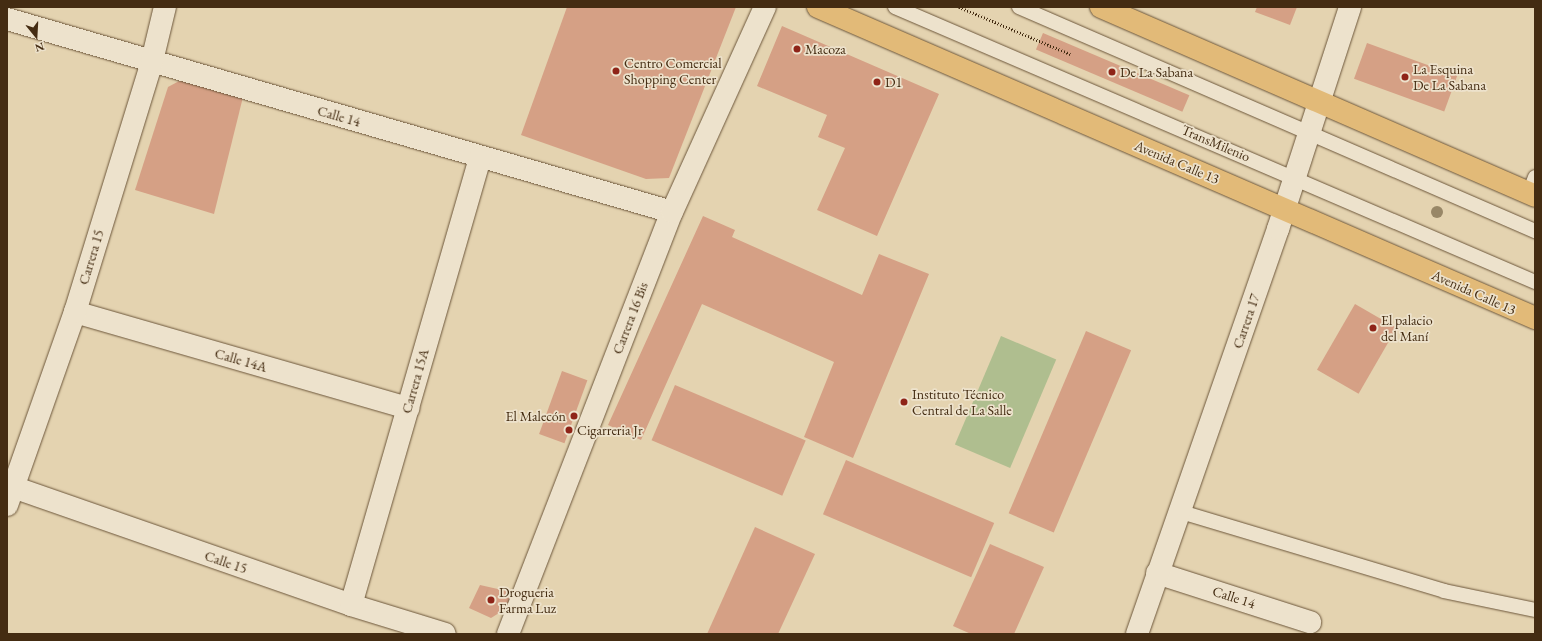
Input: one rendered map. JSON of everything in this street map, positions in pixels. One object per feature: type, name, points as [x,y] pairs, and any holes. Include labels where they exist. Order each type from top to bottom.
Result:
[{"type":"main road","name":"Avenida Calle 13","points":[[818,7],[1535,318]]},
{"type":"main road","points":[[1101,7],[1318,101],[1533,189]]},
{"type":"street","name":"Carrera 15","points":[[9,492],[75,312],[152,61],[165,7]]},
{"type":"street","name":"Carrera 16 Bis","points":[[508,634],[672,212],[765,7]]},
{"type":"street","name":"Carrera 17","points":[[1137,634],[1157,572],[1285,209],[1308,132],[1350,7]]},
{"type":"street","name":"Calle 14","points":[[7,19],[672,212]]},
{"type":"street","name":"Carrera 15A","points":[[350,605],[480,157]]},
{"type":"street","name":"Calle 14A","points":[[75,312],[408,408]]},
{"type":"street","name":"Calle 15","points":[[9,492],[350,605],[445,634]]},
{"type":"street","name":"Calle 14","points":[[1157,572],[1310,622]]},
{"type":"lane","name":"TransMilenio","points":[[896,7],[1535,282]]},
{"type":"lane","points":[[1019,7],[1535,231]]},
{"type":"lane","points":[[1178,512],[1444,591],[1535,610]]},
{"type":"green space","points":[[1001,336],[1056,359],[1010,468],[955,445]]},
{"type":"building","name":"Centro Comercial Shopping Center","points":[[567,7],[736,7],[669,178],[646,179],[521,135]]},
{"type":"building","points":[[1257,7],[1297,7],[1290,25],[1255,12]]},
{"type":"building","points":[[782,26],[939,94],[877,236],[817,210],[845,148],[818,137],[827,115],[757,86]]},
{"type":"building","name":"De La Sabana","points":[[1043,33],[1189,95],[1182,112],[1036,50]]},
{"type":"building","name":"La Esquina De La Sabana","points":[[1367,43],[1457,76],[1444,112],[1354,79]]},
{"type":"building","points":[[181,80],[243,97],[214,214],[135,190],[168,87]]},
{"type":"building","points":[[703,216],[735,230],[732,237],[862,295],[879,254],[929,274],[853,458],[804,437],[834,362],[702,304],[641,440],[608,425]]},
{"type":"building","points":[[1355,304],[1397,328],[1359,394],[1317,370]]},
{"type":"building","points":[[1086,331],[1131,350],[1054,532],[1009,513]]},
{"type":"building","points":[[562,371],[587,380],[564,443],[539,434]]},
{"type":"building","points":[[675,385],[806,440],[782,496],[652,440]]},
{"type":"building","points":[[846,460],[994,523],[971,577],[823,514]]},
{"type":"building","points":[[755,527],[815,554],[778,634],[707,634]]},
{"type":"building","points":[[990,544],[1044,567],[1014,634],[971,634],[953,626]]},
{"type":"building","name":"Drogueria Farma Luz","points":[[480,585],[511,592],[507,608],[491,618],[469,608]]},
{"type":"place","name":"Macoza","points":[[797,49]]},
{"type":"place","name":"Centro Comercial Shopping Center","points":[[616,71]]},
{"type":"place","name":"De La Sabana","points":[[1112,72]]},
{"type":"place","name":"La Esquina De La Sabana","points":[[1405,77]]},
{"type":"place","name":"D1","points":[[877,82]]},
{"type":"place","name":"El palacio del Maní","points":[[1373,328]]},
{"type":"place","name":"Instituto Técnico Central de La Salle","points":[[904,402]]},
{"type":"place","name":"El Malecón","points":[[574,416]]},
{"type":"place","name":"Cigarreria Jr","points":[[569,430]]},
{"type":"place","name":"Drogueria Farma Luz","points":[[491,600]]}]
